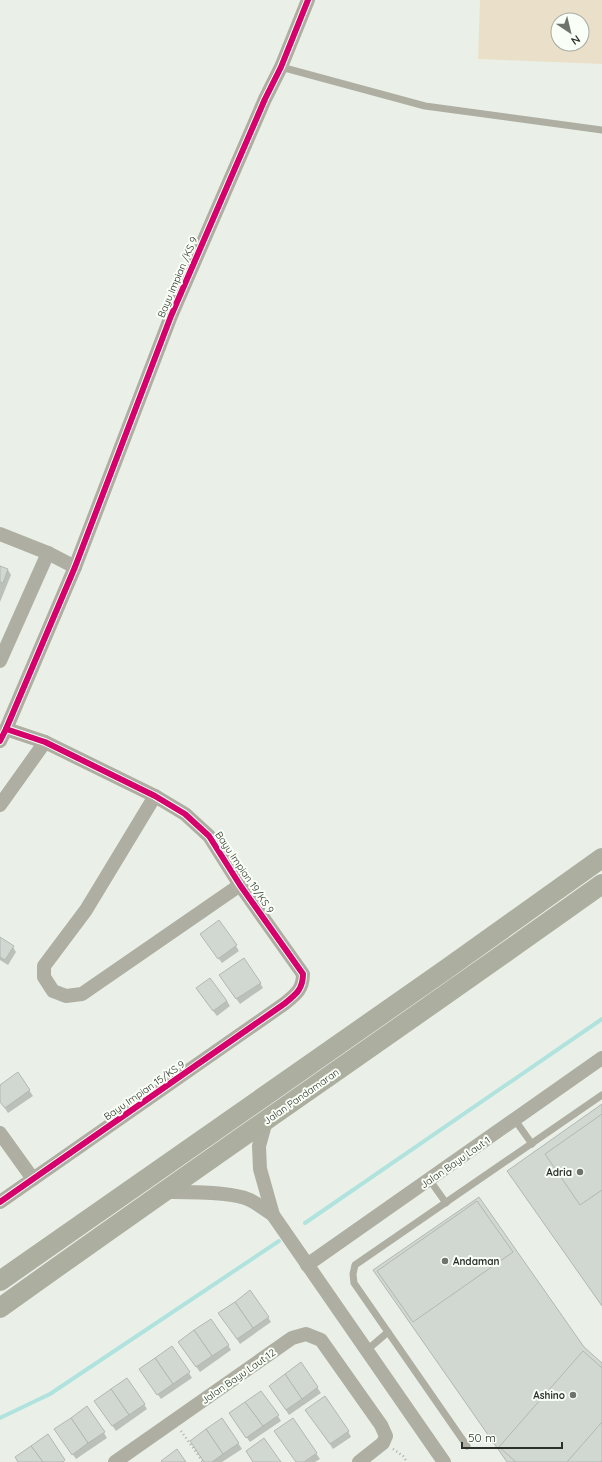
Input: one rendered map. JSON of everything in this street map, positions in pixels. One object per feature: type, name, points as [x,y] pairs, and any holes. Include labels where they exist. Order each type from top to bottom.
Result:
[{"type":"main road","points":[[0,1281],[445,970],[602,858]]},
{"type":"main road","name":"Jalan Pandamaran","points":[[0,1308],[602,884]]},
{"type":"street","name":"Bayu Impian /KS 9","points":[[3,735],[75,567],[171,316],[265,100],[281,67],[308,0]]},
{"type":"street","points":[[0,534],[48,553],[75,567]]},
{"type":"street","points":[[0,661],[48,553]]},
{"type":"street","name":"Bayu Impian 19/KS 9","points":[[3,735],[44,742],[155,796],[185,814],[209,836],[240,885],[303,974],[303,983],[298,993]]},
{"type":"street","points":[[0,805],[44,742]]},
{"type":"street","points":[[155,796],[86,910],[44,966],[44,977],[53,991],[66,996],[82,994],[240,885]]},
{"type":"street","name":"Bayu Impian 15/KS 9","points":[[0,1202],[298,993]]},
{"type":"street","name":"Jalan Bayu Laut 1","points":[[307,1265],[602,1058]]},
{"type":"street","points":[[266,1121],[259,1146],[260,1169],[273,1215],[444,1462]]},
{"type":"street","points":[[0,1133],[33,1179]]},
{"type":"street","points":[[164,1192],[196,1192],[233,1195],[249,1199],[273,1215]]},
{"type":"street","name":"Jalan Bayu Laut 12","points":[[115,1462],[292,1338],[306,1334],[321,1340],[382,1425],[386,1436],[383,1443]]},
{"type":"street","points":[[359,1462],[383,1443]]},
{"type":"lane","points":[[281,67],[425,106],[602,130]]},
{"type":"lane","points":[[466,1446],[354,1282],[353,1274],[355,1265],[602,1095]]},
{"type":"lane","points":[[515,1120],[532,1144]]},
{"type":"lane","points":[[429,1179],[446,1203]]},
{"type":"lane","points":[[367,1350],[388,1332]]},
{"type":"path","points":[[174,1420],[203,1462]]},
{"type":"path","points":[[383,1443],[399,1454],[407,1462]]},
{"type":"shaded area","points":[[480,0],[602,0],[602,64],[478,59]]},
{"type":"building","points":[[0,566],[8,569],[3,583],[0,582]]},
{"type":"building","points":[[219,920],[237,945],[218,959],[200,934]]},
{"type":"building","points":[[0,937],[14,946],[5,960],[0,957]]},
{"type":"building","points":[[244,958],[261,983],[236,999],[219,975]]},
{"type":"building","points":[[210,978],[227,1001],[213,1011],[196,988]]},
{"type":"building","points":[[18,1072],[30,1090],[5,1108],[0,1102],[0,1085]]},
{"type":"building","points":[[602,1104],[602,1306],[507,1171]]},
{"type":"building","name":"Adria","points":[[602,1114],[602,1190],[580,1205],[545,1154]]},
{"type":"building","points":[[479,1197],[584,1347],[602,1363],[602,1461],[600,1462],[507,1462],[373,1270]]},
{"type":"building","name":"Andaman","points":[[477,1201],[513,1252],[413,1322],[377,1271]]},
{"type":"building","points":[[250,1290],[269,1317],[253,1328],[235,1302]]},
{"type":"building","points":[[235,1302],[253,1328],[237,1339],[218,1313]]},
{"type":"building","points":[[211,1319],[229,1345],[212,1356],[194,1330]]},
{"type":"building","points":[[194,1330],[212,1356],[196,1367],[178,1342]]},
{"type":"building","points":[[172,1346],[190,1372],[173,1384],[155,1358]]},
{"type":"building","name":"Ashino","points":[[583,1351],[602,1368],[602,1422],[567,1462],[516,1462],[499,1447]]},
{"type":"building","points":[[155,1358],[173,1384],[157,1395],[139,1369]]},
{"type":"building","points":[[301,1362],[318,1387],[302,1399],[285,1374]]},
{"type":"building","points":[[285,1374],[302,1399],[286,1410],[269,1386]]},
{"type":"building","points":[[127,1378],[145,1404],[129,1415],[111,1389]]},
{"type":"building","points":[[111,1389],[129,1415],[112,1426],[94,1401]]},
{"type":"building","points":[[261,1391],[279,1415],[263,1426],[245,1402]]},
{"type":"building","points":[[325,1396],[349,1431],[330,1444],[305,1410]]},
{"type":"building","points":[[245,1402],[263,1426],[246,1438],[229,1413]]},
{"type":"building","points":[[87,1406],[105,1432],[88,1443],[71,1418]]},
{"type":"building","points":[[71,1418],[88,1443],[72,1455],[54,1429]]},
{"type":"building","points":[[222,1418],[239,1443],[223,1454],[206,1429]]},
{"type":"building","points":[[293,1418],[317,1453],[304,1462],[296,1462],[274,1431]]},
{"type":"building","points":[[206,1429],[223,1454],[212,1462],[204,1462],[190,1441]]},
{"type":"building","points":[[48,1434],[65,1460],[63,1462],[43,1462],[31,1446]]},
{"type":"building","points":[[264,1438],[281,1462],[253,1462],[246,1451]]},
{"type":"building","points":[[31,1446],[43,1462],[18,1462],[15,1457]]},
{"type":"building","points":[[177,1449],[186,1462],[161,1461]]},
{"type":"waterway","points":[[305,1223],[602,1019]]},
{"type":"waterway","points":[[0,1418],[50,1394],[279,1241]]},
{"type":"cycle path","points":[[0,741],[75,567],[171,316],[265,99],[281,67],[308,0]]},
{"type":"cycle path","points":[[0,1202],[284,1004],[298,992],[303,980],[303,974],[240,885],[209,836],[185,814],[155,796],[45,742],[6,729]]},
{"type":"place","name":"Adria","points":[[580,1172]]},
{"type":"place","name":"Andaman","points":[[445,1261]]},
{"type":"place","name":"Ashino","points":[[573,1395]]}]
